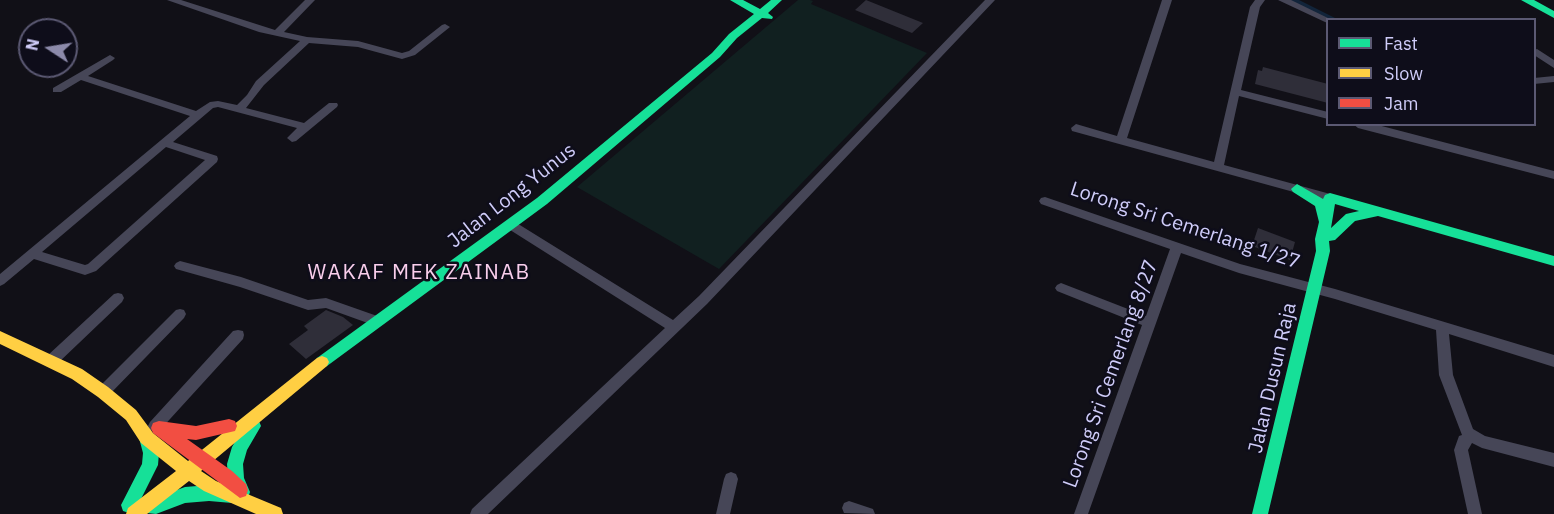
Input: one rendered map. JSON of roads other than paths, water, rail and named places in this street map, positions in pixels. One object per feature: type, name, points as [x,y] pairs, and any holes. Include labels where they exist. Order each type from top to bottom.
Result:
[{"type":"main road","points":[[735,0],[769,10]]},
{"type":"main road","points":[[749,0],[769,10]]},
{"type":"main road","name":"Jalan Long Yunus","points":[[199,457],[264,412],[325,359],[376,321],[511,225],[716,55],[733,36],[769,10],[788,0]]},
{"type":"main road","points":[[1526,0],[1554,15]]},
{"type":"main road","points":[[1537,0],[1554,9]]},
{"type":"main road","points":[[1297,189],[1317,200],[1321,205],[1325,222]]},
{"type":"main road","points":[[1334,199],[1554,261]]},
{"type":"main road","name":"Jalan Dusun Raja","points":[[1260,514],[1323,251],[1325,222],[1334,199]]},
{"type":"main road","name":"Jalan Dusun Raja","points":[[1323,251],[1330,236],[1334,199]]},
{"type":"main road","points":[[1330,236],[1351,217],[1361,214],[1389,215]]},
{"type":"main road","points":[[0,337],[77,374],[154,431],[199,457],[226,476],[242,496]]},
{"type":"main road","name":"Jalan Long Yunus","points":[[199,457],[229,426],[275,390],[325,359]]},
{"type":"main road","points":[[242,496],[236,478],[235,464],[240,447],[264,412]]},
{"type":"main road","points":[[154,431],[196,433],[229,426]]},
{"type":"main road","points":[[154,431],[184,469],[210,486],[242,496],[276,514]]},
{"type":"main road","points":[[131,512],[150,465],[154,431]]},
{"type":"main road","points":[[131,512],[199,457]]},
{"type":"main road","points":[[131,512],[185,495],[209,493],[242,496]]},
{"type":"street","points":[[172,0],[236,23],[307,40],[358,44],[405,56],[445,27]]},
{"type":"street","points":[[278,33],[310,0]]},
{"type":"street","points":[[477,514],[703,300],[990,0]]},
{"type":"street","points":[[1121,140],[1167,0]]},
{"type":"street","points":[[1218,167],[1255,7],[1260,0]]},
{"type":"street","points":[[1283,0],[1326,19]]},
{"type":"street","points":[[238,110],[251,97],[260,83],[307,40]]},
{"type":"street","points":[[1537,52],[1554,65]]},
{"type":"street","points":[[57,90],[110,58]]},
{"type":"street","points":[[80,76],[198,116]]},
{"type":"street","points":[[1536,81],[1554,79]]},
{"type":"street","points":[[1235,92],[1326,116]]},
{"type":"street","points":[[0,281],[215,104],[306,127]]},
{"type":"street","points":[[292,138],[333,105]]},
{"type":"street","points":[[1366,126],[1554,175]]},
{"type":"street","points":[[1076,128],[1334,199]]},
{"type":"street","points":[[33,254],[85,270],[92,268],[213,159],[165,143]]},
{"type":"street","name":"Lorong Sri Cemerlang 1/27","points":[[1045,201],[1239,268],[1314,288],[1554,361]]},
{"type":"street","points":[[511,225],[674,327]]},
{"type":"street","name":"Lorong Sri Cemerlang 8/27","points":[[1081,514],[1178,247]]},
{"type":"street","points":[[180,266],[241,282],[308,305],[326,303],[376,321]]},
{"type":"street","points":[[1061,288],[1150,323]]},
{"type":"street","points":[[52,360],[118,298]]},
{"type":"street","points":[[103,392],[180,314]]},
{"type":"street","points":[[1442,328],[1446,375],[1466,429],[1471,436],[1482,442],[1554,460]]},
{"type":"street","points":[[154,431],[238,335]]},
{"type":"street","points":[[1471,436],[1464,441],[1461,450],[1475,514]]},
{"type":"street","points":[[723,514],[731,479]]},
{"type":"street","points":[[849,508],[868,514]]},
{"type":"waterway","points":[[1293,0],[1331,18]]},
{"type":"district","name":"WAKAF MEK ZAINAB","points":[[419,273]]}]
